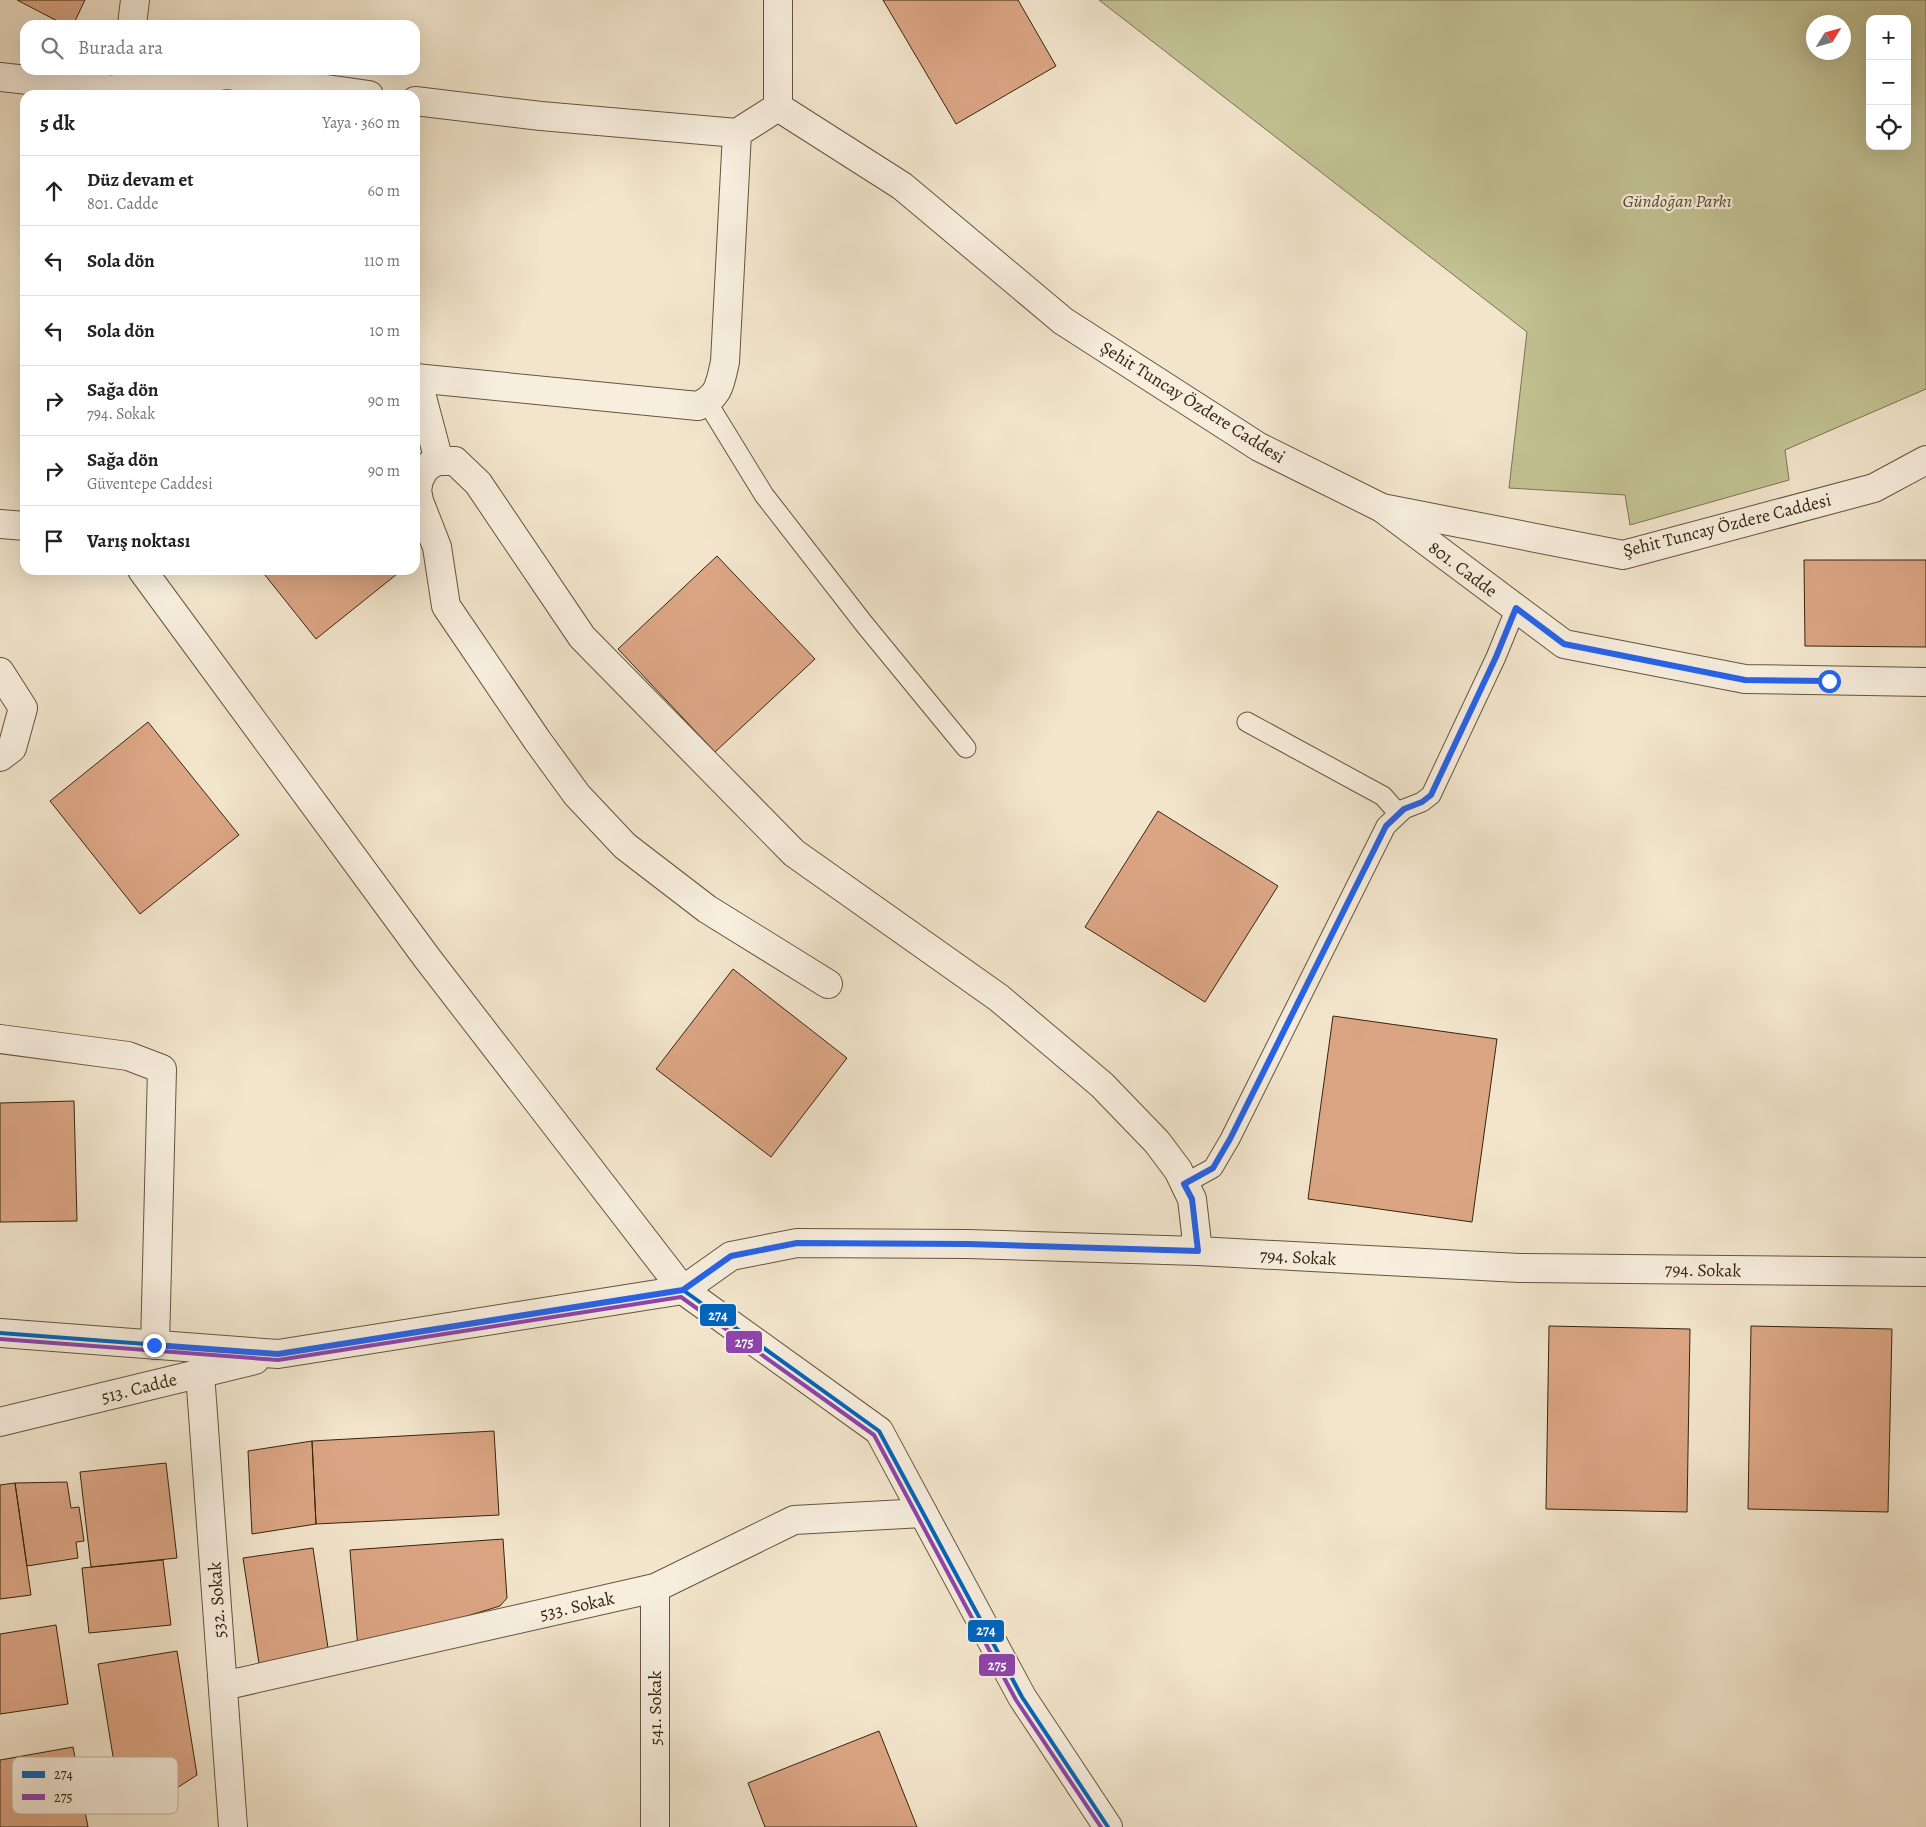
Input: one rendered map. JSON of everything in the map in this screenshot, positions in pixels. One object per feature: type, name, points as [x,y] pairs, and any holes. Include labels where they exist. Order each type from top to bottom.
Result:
[{"type":"street","points":[[133,20],[135,0]]},
{"type":"street","points":[[420,102],[541,116],[737,132],[778,107],[778,0]]},
{"type":"street","points":[[0,77],[125,85],[227,75],[334,90]]},
{"type":"street","name":"Şehit Tuncay Özdere Caddesi","points":[[778,107],[902,186],[1062,321],[1259,447],[1382,508],[1623,555],[1874,488],[1926,460]]},
{"type":"street","points":[[420,378],[698,406],[707,402],[718,391],[725,362],[737,132]]},
{"type":"street","points":[[420,392],[439,461]]},
{"type":"street","points":[[420,478],[424,470],[439,461],[455,461],[478,483],[582,637],[794,853],[999,998],[1102,1085],[1157,1142],[1178,1170],[1192,1199],[1198,1251]]},
{"type":"street","points":[[420,500],[437,547],[446,606],[576,795],[625,846],[707,909],[828,984]]},
{"type":"street","name":"801. Cadde","points":[[1382,508],[1564,644],[1745,680],[1926,682]]},
{"type":"street","points":[[0,524],[20,526]]},
{"type":"street","points":[[146,575],[427,958],[683,1290],[879,1431],[1022,1697],[1108,1827]]},
{"type":"street","points":[[0,672],[22,708],[12,748],[0,757]]},
{"type":"street","points":[[0,1039],[128,1056],[162,1069],[154,1345]]},
{"type":"street","name":"794. Sokak","points":[[683,1290],[731,1256],[797,1243],[968,1244],[1198,1251],[1519,1268],[1926,1272]]},
{"type":"street","points":[[0,1333],[278,1354],[683,1290]]},
{"type":"street","name":"513. Cadde","points":[[0,1422],[278,1354]]},
{"type":"street","name":"532. Sokak","points":[[200,1373],[233,1827]]},
{"type":"street","name":"533. Sokak","points":[[223,1686],[656,1588],[794,1520],[922,1513]]},
{"type":"street","name":"541. Sokak","points":[[655,1827],[656,1588]]},
{"type":"lane","points":[[707,402],[764,495],[865,625],[966,748]]},
{"type":"lane","points":[[1184,1184],[1213,1168],[1230,1139],[1386,826],[1398,813],[1422,802],[1431,795],[1496,657],[1516,608]]},
{"type":"lane","points":[[1247,722],[1383,796],[1398,813]]},
{"type":"green space","name":"Gündoğan Parkı","points":[[1099,0],[1926,0],[1926,389],[1785,450],[1789,480],[1630,525],[1625,495],[1509,488],[1527,332]]},
{"type":"building","points":[[17,0],[85,0],[75,20],[55,20]]},
{"type":"building","points":[[883,0],[1018,0],[1056,66],[956,124]]},
{"type":"building","points":[[717,556],[815,659],[715,752],[618,649]]},
{"type":"building","points":[[1804,560],[1926,560],[1926,647],[1805,646]]},
{"type":"building","points":[[265,575],[396,575],[316,639]]},
{"type":"building","points":[[148,722],[239,835],[140,914],[50,801]]},
{"type":"building","points":[[1158,811],[1278,886],[1205,1002],[1085,927]]},
{"type":"building","points":[[733,969],[847,1058],[771,1157],[656,1069]]},
{"type":"building","points":[[1333,1016],[1497,1039],[1472,1222],[1308,1199]]},
{"type":"building","points":[[74,1101],[77,1221],[0,1222],[0,1103]]},
{"type":"building","points":[[1549,1326],[1690,1329],[1687,1512],[1546,1509]]},
{"type":"building","points":[[1751,1326],[1892,1329],[1888,1512],[1748,1509]]},
{"type":"building","points":[[494,1431],[499,1515],[316,1524],[312,1441]]},
{"type":"building","points":[[312,1441],[316,1524],[252,1534],[248,1451]]},
{"type":"building","points":[[166,1463],[177,1558],[91,1567],[80,1472]]},
{"type":"building","points":[[67,1482],[71,1508],[79,1507],[84,1541],[76,1542],[78,1558],[27,1566],[15,1483]]},
{"type":"building","points":[[15,1483],[31,1595],[0,1599],[0,1485]]},
{"type":"building","points":[[503,1539],[507,1598],[500,1606],[358,1649],[350,1550]]},
{"type":"building","points":[[313,1548],[330,1661],[261,1677],[243,1558]]},
{"type":"building","points":[[163,1560],[171,1625],[89,1633],[82,1568]]},
{"type":"building","points":[[56,1625],[68,1704],[0,1714],[0,1634]]},
{"type":"building","points":[[177,1651],[197,1775],[178,1787],[178,1757],[113,1757],[98,1664]]},
{"type":"building","points":[[879,1731],[917,1827],[765,1827],[748,1783]]},
{"type":"building","points":[[73,1747],[75,1757],[17,1757]]},
{"type":"building","points":[[12,1758],[12,1814],[86,1814],[88,1827],[0,1827],[0,1760]]},
{"type":"transit line","name":"274","points":[[0,1333],[278,1354],[683,1290],[879,1431],[1022,1697],[1108,1827]]},
{"type":"transit line","name":"275","points":[[0,1339],[278,1360],[681,1297],[874,1435],[1016,1700],[1101,1827]]},
{"type":"route","points":[[154,1345],[278,1354],[683,1290],[731,1256],[797,1243],[968,1244],[1198,1251],[1192,1199],[1184,1184],[1213,1168],[1230,1139],[1386,826],[1394,816],[1404,809],[1422,802],[1431,795],[1496,657],[1516,608],[1564,644],[1745,680],[1829,681]]}]
